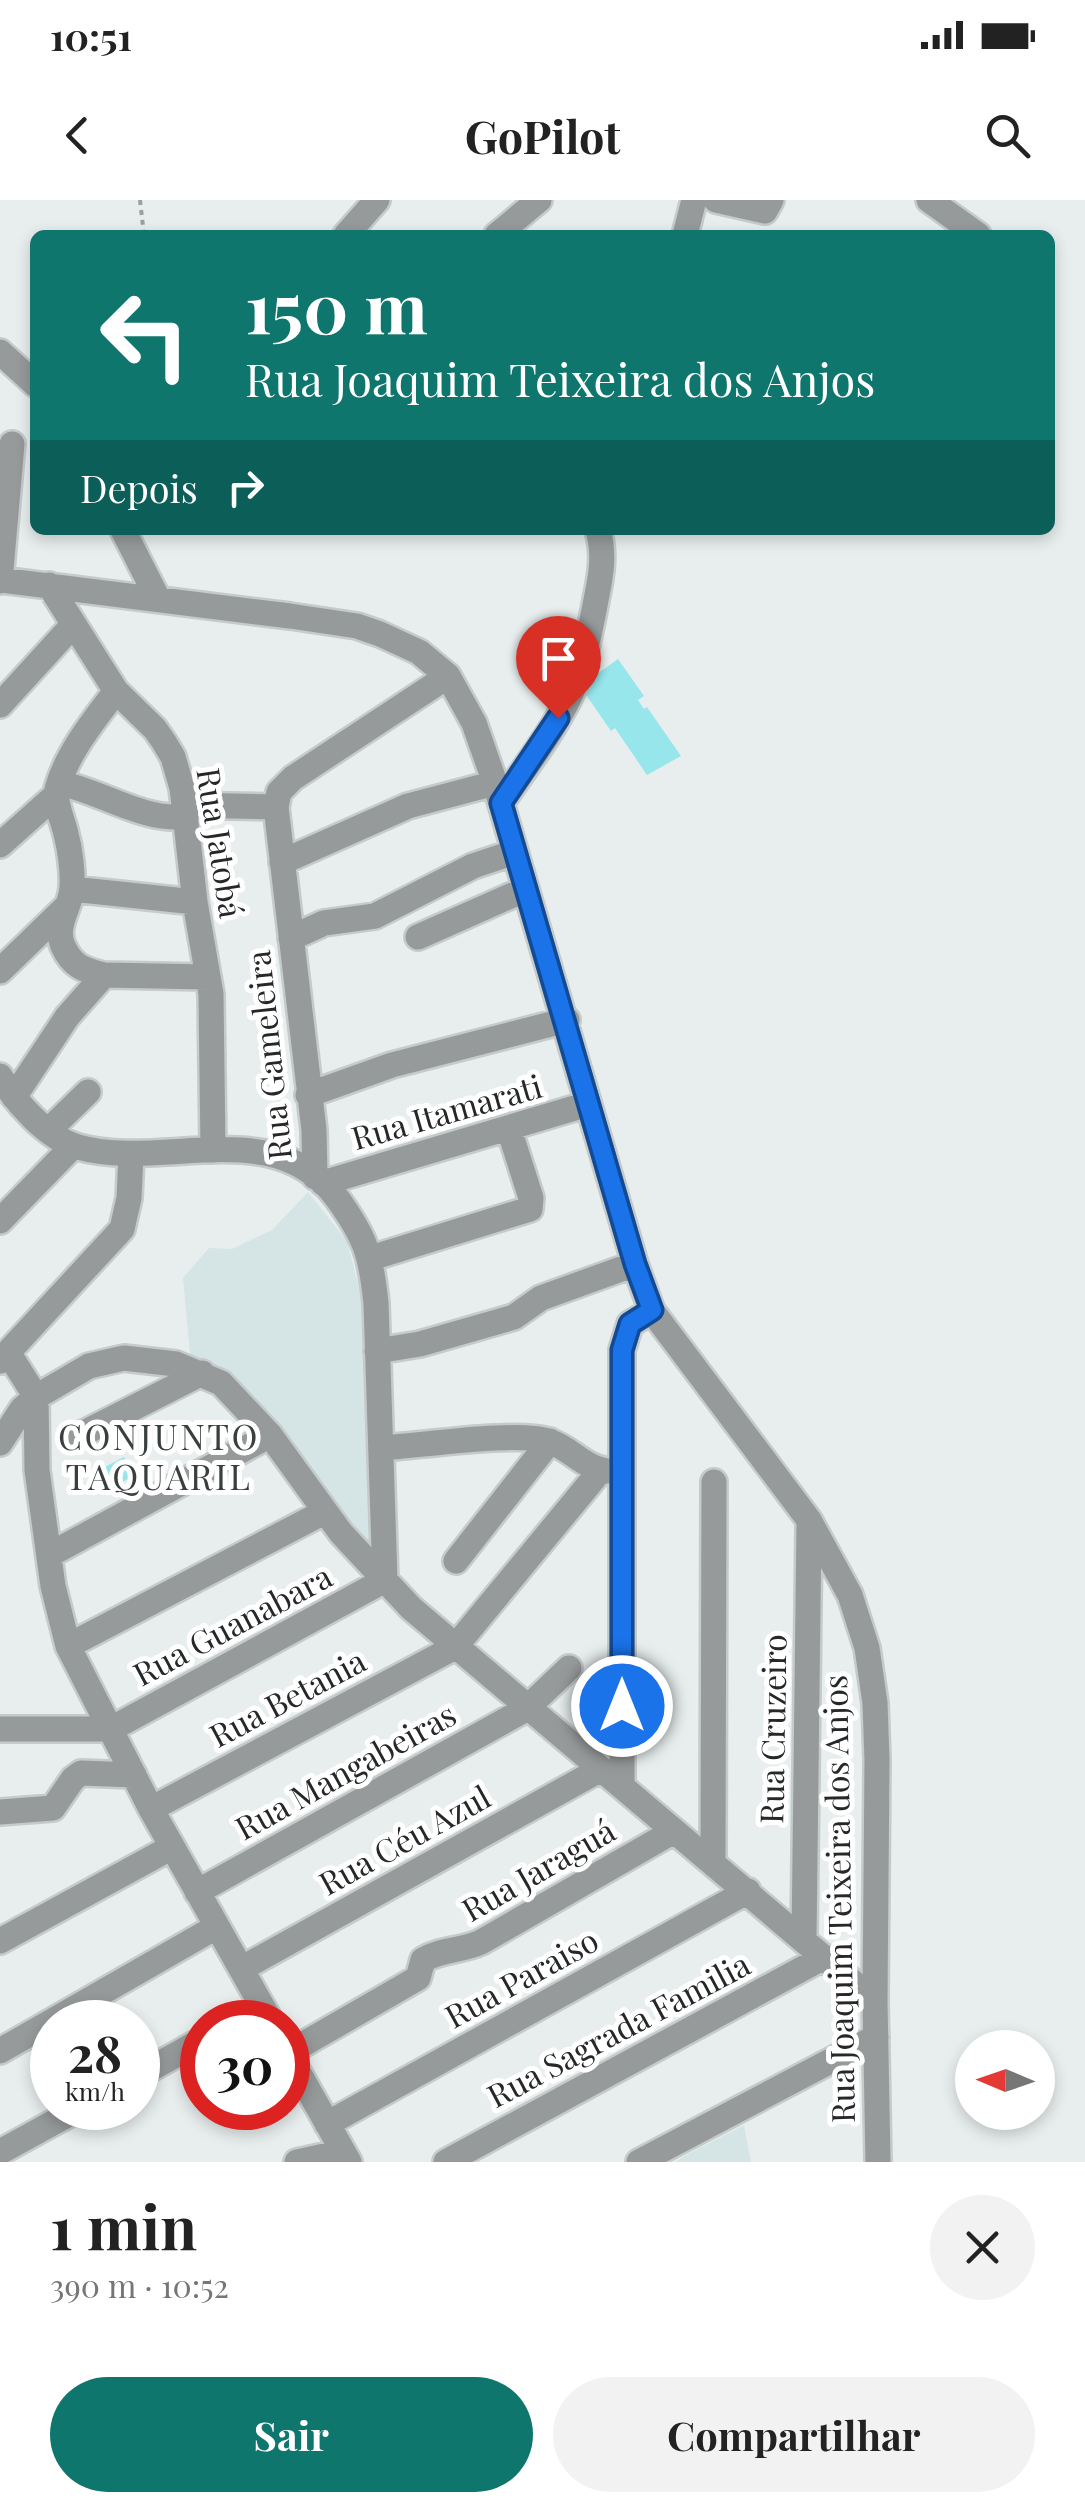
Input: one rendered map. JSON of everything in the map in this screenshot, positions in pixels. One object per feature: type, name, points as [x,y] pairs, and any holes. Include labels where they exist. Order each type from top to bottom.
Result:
[{"type":"street","points":[[685,230],[694,200]]},
{"type":"street","points":[[716,200],[765,210],[770,200]]},
{"type":"street","points":[[930,200],[971,230]]},
{"type":"street","points":[[507,230],[532,217]]},
{"type":"street","points":[[0,352],[30,379]]},
{"type":"street","points":[[0,581],[12,444]]},
{"type":"street","points":[[126,535],[158,599]]},
{"type":"street","points":[[282,862],[408,806],[498,793],[545,739],[570,696],[582,662],[601,576],[603,553],[599,535]]},
{"type":"street","name":"Rua Joaquim Teixeira dos Anjos","points":[[0,581],[356,626],[419,652],[448,676],[474,724],[498,793],[635,1264],[652,1310],[809,1520],[855,1608],[875,1703],[878,2162]]},
{"type":"street","name":"Rua Jatobá","points":[[49,585],[116,691],[155,729],[173,757],[212,994],[213,1150]]},
{"type":"street","points":[[0,704],[73,625]]},
{"type":"street","points":[[58,789],[90,790],[153,814],[276,806],[279,792],[293,778],[448,676]]},
{"type":"street","points":[[0,845],[58,789],[92,722],[116,691]]},
{"type":"street","points":[[58,789],[68,837],[69,898],[60,929],[61,942],[70,960],[81,970],[104,975],[208,977]]},
{"type":"street","name":"Rua Gameleira","points":[[276,806],[319,1180]]},
{"type":"street","points":[[290,938],[324,923],[375,916],[473,866],[515,852]]},
{"type":"street","points":[[418,937],[526,888]]},
{"type":"street","points":[[0,971],[69,898],[195,902]]},
{"type":"street","points":[[104,975],[5,1088],[49,1130],[74,1146],[131,1155],[213,1150],[266,1151],[282,1156],[319,1180],[358,1226],[371,1258],[385,1580]]},
{"type":"street","points":[[308,1095],[392,1066],[566,1020]]},
{"type":"street","points":[[49,1130],[88,1092]]},
{"type":"street","name":"Rua Itamarati","points":[[319,1180],[588,1104]]},
{"type":"street","points":[[371,1258],[530,1209],[531,1198],[509,1129]]},
{"type":"street","points":[[0,1221],[74,1146]]},
{"type":"street","points":[[131,1155],[129,1198],[122,1229],[4,1358],[36,1397],[37,1470],[68,1646],[151,1809],[258,2000]]},
{"type":"street","points":[[377,1351],[420,1344],[514,1317],[541,1298],[635,1264]]},
{"type":"street","points":[[622,1785],[611,1471],[622,1350],[630,1324],[652,1310]]},
{"type":"street","points":[[0,1443],[22,1409],[36,1397],[66,1376],[110,1360],[158,1361],[202,1373],[235,1395],[270,1435],[324,1512],[395,1593],[526,1709],[622,1785],[875,2001]]},
{"type":"street","points":[[78,1436],[202,1373]]},
{"type":"street","points":[[49,1555],[270,1435]]},
{"type":"street","points":[[381,1448],[493,1439],[550,1442],[611,1471]]},
{"type":"street","points":[[456,1561],[550,1442]]},
{"type":"street","points":[[455,1647],[611,1471]]},
{"type":"street","points":[[712,1861],[714,1482]]},
{"type":"street","points":[[68,1646],[324,1512]]},
{"type":"street","name":"Rua Cruzeiro","points":[[804,1939],[809,1520]]},
{"type":"street","name":"Rua Guanabara","points":[[111,1728],[385,1580]]},
{"type":"street","name":"Rua Betania","points":[[151,1809],[455,1647]]},
{"type":"street","name":"Rua Mangabeiras","points":[[196,1892],[526,1709],[569,1668]]},
{"type":"street","points":[[0,1729],[111,1728]]},
{"type":"street","name":"Rua Céu Azul","points":[[241,1970],[600,1769]]},
{"type":"street","points":[[0,1812],[53,1808],[72,1779],[81,1773],[134,1775]]},
{"type":"street","name":"Rua Jaraguá","points":[[310,2040],[418,1978],[423,1960],[435,1952],[463,1950],[481,1942],[674,1831]]},
{"type":"street","points":[[0,1941],[172,1848]]},
{"type":"street","name":"Rua Paraiso","points":[[327,2124],[748,1891]]},
{"type":"street","points":[[0,2051],[216,1927]]},
{"type":"street","name":"Rua Sagrada Familia","points":[[446,2162],[824,1957]]},
{"type":"street","points":[[640,2162],[876,2037]]},
{"type":"street","points":[[298,2162],[346,2157],[310,2093]]},
{"type":"street","points":[[0,2152],[40,2130]]},
{"type":"path","points":[[140,200],[143,230]]},
{"type":"shaded area","points":[[308,1192],[347,1241],[361,1295],[381,1553],[365,1554],[191,1366],[183,1278],[209,1248],[232,1249],[272,1230]]},
{"type":"shaded area","points":[[744,2125],[751,2162],[675,2162],[690,2153]]},
{"type":"building","points":[[618,659],[644,696],[638,700],[681,756],[647,775],[584,692],[590,688],[586,682]]},
{"type":"building","points":[[124,1457],[134,1476],[113,1487],[103,1468]]},
{"type":"district","name":"CONJUNTO TAQUARIL","points":[[159,1458]]},
{"type":"route","points":[[558,718],[501,803],[635,1264],[652,1310],[630,1324],[622,1350],[622,1706]]}]
